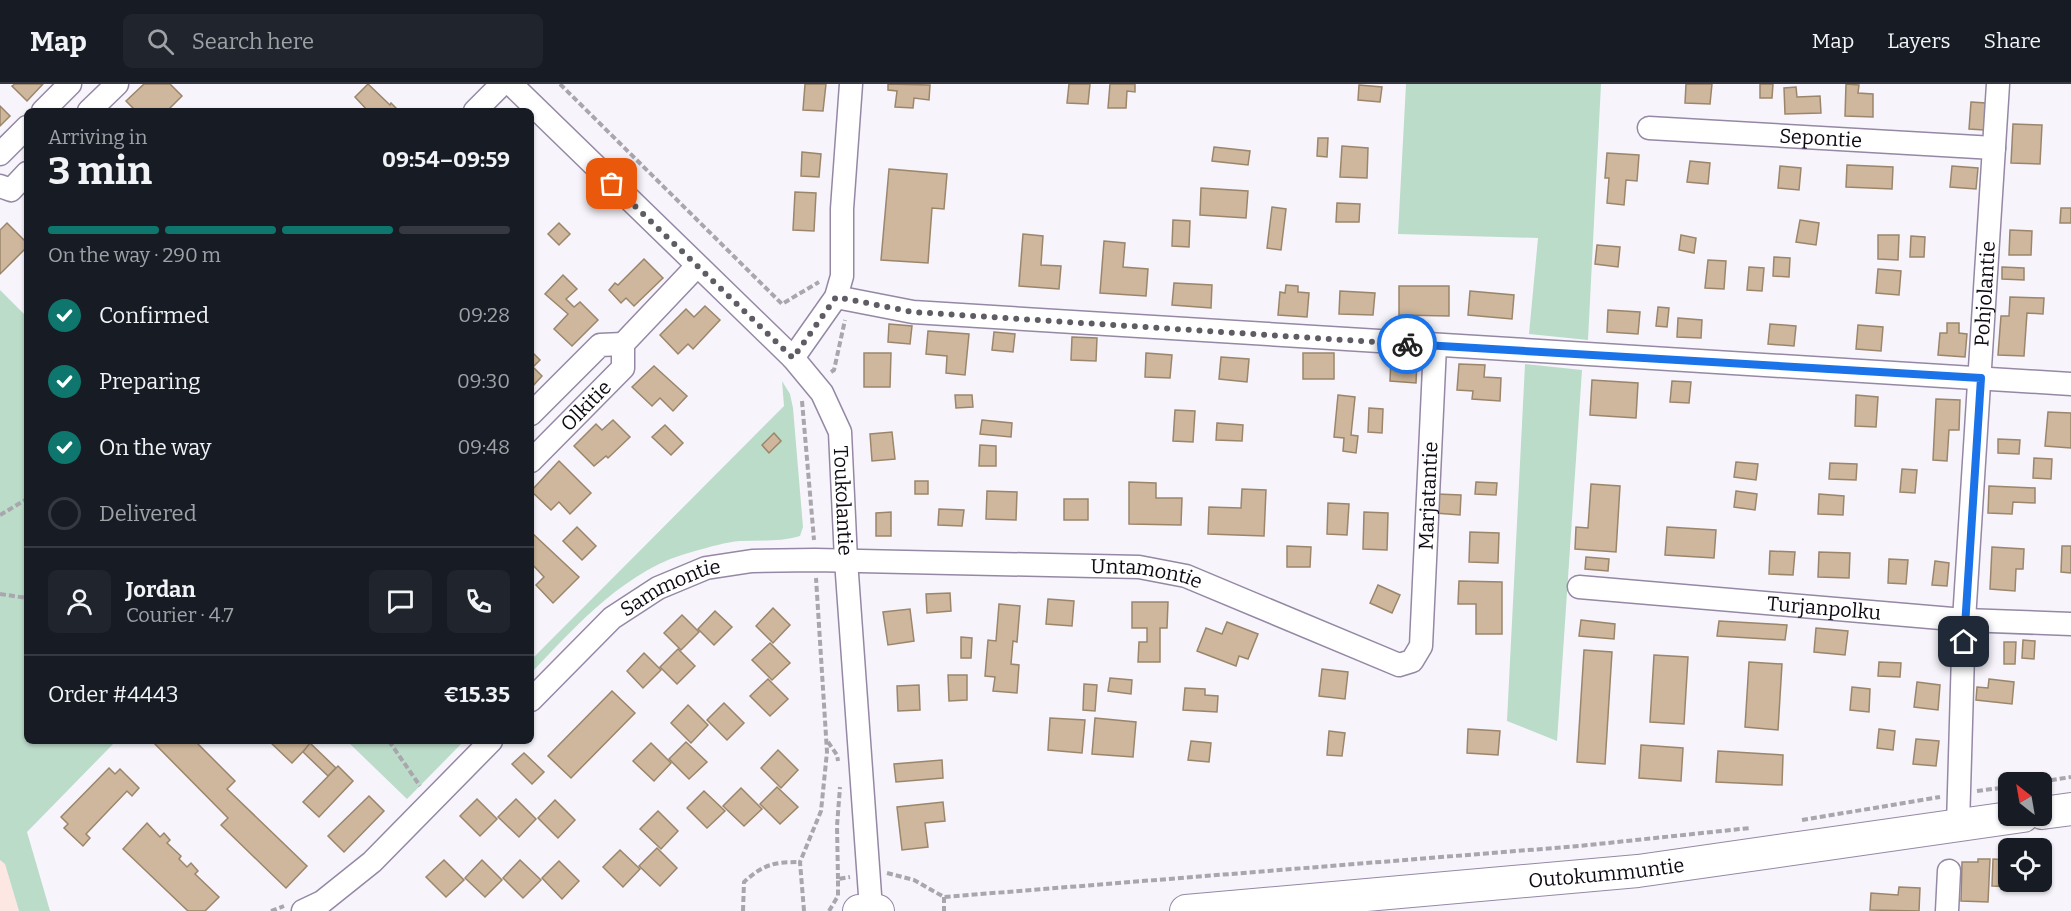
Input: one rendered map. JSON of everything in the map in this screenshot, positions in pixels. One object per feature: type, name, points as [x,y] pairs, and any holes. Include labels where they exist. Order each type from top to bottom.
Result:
[{"type":"main road","points":[[2052,812],[2071,809]]},
{"type":"main road","name":"Outokummuntie","points":[[1186,911],[1638,871],[1998,819]]},
{"type":"street","points":[[46,108],[70,84]]},
{"type":"street","points":[[93,108],[117,84]]},
{"type":"street","points":[[477,108],[502,84]]},
{"type":"street","name":"Toukolantie","points":[[511,84],[696,267],[793,358],[822,393],[840,432],[846,561],[870,874],[870,910]]},
{"type":"street","points":[[793,358],[839,287],[851,84]]},
{"type":"street","name":"Pohjolantie","points":[[1958,825],[1964,620],[1998,84]]},
{"type":"street","name":"Sepontie","points":[[1649,128],[1994,148]]},
{"type":"street","points":[[0,154],[24,130]]},
{"type":"street","points":[[0,186],[11,190],[24,176]]},
{"type":"street","points":[[623,344],[696,267]]},
{"type":"street","points":[[839,287],[913,312],[2071,384]]},
{"type":"street","name":"Olkitie","points":[[534,411],[600,345],[623,344],[623,368],[534,458]]},
{"type":"street","name":"Marjatantie","points":[[1420,646],[1435,346]]},
{"type":"street","name":"Sammontie","points":[[534,697],[612,618],[658,588],[706,568],[752,561],[846,561]]},
{"type":"street","name":"Untamontie","points":[[846,561],[1139,567],[1186,576],[1399,665],[1412,661],[1420,646]]},
{"type":"street","name":"Turjanpolku","points":[[1579,587],[1964,620],[2071,624]]},
{"type":"street","points":[[303,911],[322,903],[372,862],[488,744]]},
{"type":"street","points":[[1947,911],[1949,871]]},
{"type":"path","points":[[560,84],[782,304],[828,276],[839,287]]},
{"type":"path","points":[[0,515],[24,501]]},
{"type":"path","points":[[0,594],[24,598]]},
{"type":"path","points":[[826,740],[837,755],[838,764]]},
{"type":"path","points":[[391,744],[424,792]]},
{"type":"path","points":[[2052,780],[2071,777]]},
{"type":"path","points":[[829,911],[838,896],[837,826],[840,782]]},
{"type":"path","points":[[1793,822],[1998,788]]},
{"type":"path","points":[[838,879],[890,873],[914,880],[944,897],[1568,847],[1759,827]]},
{"type":"path","points":[[743,911],[744,882],[759,868],[778,862],[800,862]]},
{"type":"path","points":[[944,897],[944,911]]},
{"type":"shaded area","points":[[0,860],[5,864],[19,911],[0,911]]},
{"type":"green space","points":[[1406,84],[1601,84],[1588,340],[1529,334],[1538,238],[1398,234]]},
{"type":"green space","points":[[0,290],[24,314],[24,744],[113,744],[27,832],[50,911],[19,911],[5,864],[0,860]]},
{"type":"green space","points":[[1525,364],[1582,370],[1557,741],[1507,721]]},
{"type":"green space","points":[[782,381],[790,394],[793,408],[803,527],[800,536],[724,544],[670,559],[647,570],[605,600],[534,670],[534,657],[784,406]]},
{"type":"green space","points":[[350,744],[461,744],[407,799]]},
{"type":"building","points":[[15,84],[43,84],[27,101],[12,86]]},
{"type":"building","points":[[144,84],[170,84],[182,96],[170,108],[133,108],[126,101]]},
{"type":"building","points":[[368,84],[396,108],[365,108],[355,97]]},
{"type":"building","points":[[805,84],[826,84],[823,111],[803,110]]},
{"type":"building","points":[[888,84],[930,85],[929,100],[914,98],[913,108],[895,107],[897,91],[888,90]]},
{"type":"building","points":[[1069,84],[1090,84],[1088,104],[1067,103]]},
{"type":"building","points":[[1110,84],[1135,84],[1135,92],[1127,91],[1126,108],[1108,108]]},
{"type":"building","points":[[1686,84],[1712,84],[1710,104],[1685,103]]},
{"type":"building","points":[[1760,84],[1773,84],[1772,98],[1760,98]]},
{"type":"building","points":[[1846,84],[1859,85],[1858,93],[1873,94],[1873,117],[1845,116]]},
{"type":"building","points":[[1359,85],[1382,87],[1380,102],[1358,100]]},
{"type":"building","points":[[1796,87],[1797,97],[1820,96],[1821,113],[1785,114],[1784,88]]},
{"type":"building","points":[[1971,102],[1986,103],[1984,130],[1969,129]]},
{"type":"building","points":[[0,106],[10,116],[0,126]]},
{"type":"building","points":[[2013,124],[2042,125],[2040,164],[2011,163]]},
{"type":"building","points":[[1318,138],[1328,138],[1327,157],[1317,156]]},
{"type":"building","points":[[1342,146],[1368,148],[1367,178],[1340,177]]},
{"type":"building","points":[[1214,147],[1250,151],[1248,165],[1212,161]]},
{"type":"building","points":[[802,152],[821,154],[819,177],[801,176]]},
{"type":"building","points":[[1607,153],[1639,155],[1637,181],[1626,180],[1624,205],[1607,203],[1609,178],[1605,178]]},
{"type":"building","points":[[1690,161],[1710,163],[1708,184],[1687,182]]},
{"type":"building","points":[[1847,165],[1893,167],[1892,189],[1846,187]]},
{"type":"building","points":[[1780,166],[1801,168],[1799,190],[1778,188]]},
{"type":"building","points":[[1952,166],[1978,168],[1976,189],[1950,187]]},
{"type":"building","points":[[889,169],[947,174],[944,209],[932,208],[928,263],[881,260]]},
{"type":"building","points":[[1201,188],[1248,191],[1246,218],[1200,215]]},
{"type":"building","points":[[795,192],[816,193],[814,231],[793,230]]},
{"type":"building","points":[[1337,203],[1360,204],[1359,222],[1336,222]]},
{"type":"building","points":[[1272,207],[1286,209],[1281,250],[1267,248]]},
{"type":"building","points":[[2061,208],[2071,208],[2071,223],[2060,223]]},
{"type":"building","points":[[1173,220],[1190,221],[1189,247],[1172,246]]},
{"type":"building","points":[[1800,220],[1819,223],[1816,245],[1796,242]]},
{"type":"building","points":[[7,223],[24,240],[24,250],[0,274],[0,230]]},
{"type":"building","points":[[559,223],[570,234],[559,245],[548,234]]},
{"type":"building","points":[[2010,230],[2032,231],[2031,255],[2009,255]]},
{"type":"building","points":[[1023,234],[1043,236],[1041,265],[1061,266],[1059,289],[1019,286]]},
{"type":"building","points":[[1681,235],[1696,238],[1694,253],[1679,250]]},
{"type":"building","points":[[1878,235],[1899,235],[1898,260],[1878,259]]},
{"type":"building","points":[[1911,236],[1925,237],[1924,257],[1910,257]]},
{"type":"building","points":[[1104,241],[1125,243],[1123,267],[1148,269],[1146,296],[1100,293]]},
{"type":"building","points":[[1597,245],[1620,247],[1618,267],[1595,264]]},
{"type":"building","points":[[1774,257],[1790,258],[1789,277],[1773,276]]},
{"type":"building","points":[[644,259],[663,278],[634,306],[626,298],[621,303],[609,290],[615,283],[618,285]]},
{"type":"building","points":[[1708,260],[1726,261],[1724,289],[1705,288]]},
{"type":"building","points":[[1749,267],[1764,268],[1762,291],[1747,290]]},
{"type":"building","points":[[2002,267],[2024,268],[2024,280],[2002,279]]},
{"type":"building","points":[[1878,269],[1901,271],[1899,295],[1876,293]]},
{"type":"building","points":[[563,275],[577,289],[566,299],[574,307],[580,302],[598,320],[572,346],[554,329],[568,314],[545,294]]},
{"type":"building","points":[[1174,283],[1212,285],[1211,308],[1172,305]]},
{"type":"building","points":[[1286,285],[1298,286],[1298,292],[1309,293],[1307,317],[1278,315],[1280,292],[1285,293]]},
{"type":"building","points":[[1399,286],[1449,286],[1449,316],[1399,315]]},
{"type":"building","points":[[1340,291],[1375,293],[1373,315],[1339,314]]},
{"type":"building","points":[[1470,291],[1514,295],[1512,319],[1468,315]]},
{"type":"building","points":[[2010,297],[2044,298],[2043,314],[2027,313],[2024,356],[1998,355],[2001,316],[2009,316]]},
{"type":"building","points":[[705,306],[720,320],[693,349],[688,344],[678,354],[660,335],[686,309],[694,317]]},
{"type":"building","points":[[1658,307],[1669,308],[1667,327],[1656,326]]},
{"type":"building","points":[[1608,310],[1640,312],[1638,334],[1607,332]]},
{"type":"building","points":[[1678,318],[1702,320],[1701,338],[1677,337]]},
{"type":"building","points":[[1947,323],[1959,323],[1959,333],[1967,334],[1965,357],[1938,355],[1940,333],[1947,333]]},
{"type":"building","points":[[889,324],[912,326],[910,344],[888,342]]},
{"type":"building","points":[[1770,324],[1796,326],[1794,346],[1768,344]]},
{"type":"building","points":[[1858,325],[1883,327],[1881,351],[1856,349]]},
{"type":"building","points":[[928,331],[969,334],[965,375],[946,373],[947,356],[926,354]]},
{"type":"building","points":[[994,332],[1015,334],[1013,352],[992,350]]},
{"type":"building","points":[[1072,337],[1097,338],[1096,361],[1071,360]]},
{"type":"building","points":[[864,353],[891,353],[890,387],[864,387]]},
{"type":"building","points":[[1146,353],[1172,355],[1170,378],[1145,377]]},
{"type":"building","points":[[1303,353],[1334,353],[1334,379],[1303,379]]},
{"type":"building","points":[[534,354],[540,360],[534,366]]},
{"type":"building","points":[[1221,357],[1249,359],[1247,382],[1219,379]]},
{"type":"building","points":[[1391,358],[1417,360],[1416,383],[1390,381]]},
{"type":"building","points":[[1459,364],[1485,365],[1484,377],[1501,378],[1500,401],[1472,399],[1473,391],[1457,390]]},
{"type":"building","points":[[654,366],[687,396],[673,411],[660,398],[652,406],[632,387]]},
{"type":"building","points":[[534,368],[542,376],[534,385]]},
{"type":"building","points":[[1592,380],[1638,383],[1636,418],[1590,415]]},
{"type":"building","points":[[1672,381],[1691,382],[1689,403],[1670,402]]},
{"type":"building","points":[[955,395],[972,395],[973,407],[956,408]]},
{"type":"building","points":[[1338,395],[1355,397],[1351,435],[1358,436],[1356,453],[1343,451],[1344,438],[1334,437]]},
{"type":"building","points":[[1856,395],[1878,397],[1876,427],[1855,426]]},
{"type":"building","points":[[1936,399],[1960,400],[1959,430],[1949,430],[1947,461],[1933,460]]},
{"type":"building","points":[[1369,408],[1383,409],[1382,433],[1368,432]]},
{"type":"building","points":[[1175,410],[1195,411],[1193,442],[1173,441]]},
{"type":"building","points":[[2048,412],[2071,413],[2071,448],[2045,446]]},
{"type":"building","points":[[613,420],[630,437],[608,458],[606,456],[594,466],[574,446],[596,424],[602,430]]},
{"type":"building","points":[[982,420],[1012,423],[1011,437],[980,434]]},
{"type":"building","points":[[1217,423],[1243,425],[1242,441],[1216,440]]},
{"type":"building","points":[[665,425],[683,443],[671,455],[652,437]]},
{"type":"building","points":[[892,432],[895,459],[872,461],[870,434]]},
{"type":"building","points":[[774,433],[781,441],[769,453],[762,445]]},
{"type":"building","points":[[1998,439],[2020,440],[2019,454],[1998,453]]},
{"type":"building","points":[[980,445],[996,446],[996,466],[979,466]]},
{"type":"building","points":[[2034,458],[2052,459],[2051,479],[2033,478]]},
{"type":"building","points":[[559,461],[591,493],[570,514],[559,502],[551,510],[534,494],[534,488]]},
{"type":"building","points":[[1736,462],[1758,464],[1756,480],[1734,477]]},
{"type":"building","points":[[1830,463],[1857,464],[1856,480],[1829,479]]},
{"type":"building","points":[[1902,469],[1917,470],[1915,493],[1900,492]]},
{"type":"building","points":[[915,481],[928,481],[928,494],[915,494]]},
{"type":"building","points":[[1129,482],[1156,483],[1156,498],[1182,498],[1181,525],[1129,524]]},
{"type":"building","points":[[1476,482],[1497,483],[1496,495],[1475,494]]},
{"type":"building","points":[[1591,484],[1620,486],[1616,552],[1575,549],[1576,527],[1588,528]]},
{"type":"building","points":[[1989,486],[2035,488],[2035,503],[2013,502],[2012,514],[1988,513]]},
{"type":"building","points":[[1242,489],[1266,490],[1264,536],[1208,534],[1209,507],[1241,508]]},
{"type":"building","points":[[987,491],[1017,492],[1016,520],[986,519]]},
{"type":"building","points":[[1736,491],[1757,494],[1755,510],[1734,507]]},
{"type":"building","points":[[1437,494],[1461,495],[1460,515],[1435,513]]},
{"type":"building","points":[[1819,494],[1844,496],[1843,515],[1818,514]]},
{"type":"building","points":[[1064,499],[1088,499],[1088,520],[1064,520]]},
{"type":"building","points":[[1328,503],[1349,504],[1347,535],[1327,534]]},
{"type":"building","points":[[939,509],[964,510],[962,526],[938,525]]},
{"type":"building","points":[[891,512],[891,536],[876,536],[876,513]]},
{"type":"building","points":[[1364,512],[1388,513],[1387,550],[1363,549]]},
{"type":"building","points":[[577,527],[596,546],[582,560],[563,541]]},
{"type":"building","points":[[1667,527],[1716,530],[1714,558],[1665,555]]},
{"type":"building","points":[[1470,532],[1499,533],[1498,563],[1469,562]]},
{"type":"building","points":[[534,535],[579,577],[553,603],[536,585],[544,577],[534,566]]},
{"type":"building","points":[[1287,546],[1311,547],[1310,567],[1287,567]]},
{"type":"building","points":[[2062,546],[2071,546],[2071,573],[2061,572]]},
{"type":"building","points":[[1992,547],[2024,549],[2023,569],[2016,569],[2015,591],[1990,589]]},
{"type":"building","points":[[1770,551],[1795,552],[1793,575],[1769,574]]},
{"type":"building","points":[[1819,552],[1850,553],[1849,578],[1818,577]]},
{"type":"building","points":[[1586,557],[1609,559],[1608,571],[1585,569]]},
{"type":"building","points":[[1889,559],[1908,560],[1906,584],[1888,583]]},
{"type":"building","points":[[1935,561],[1949,563],[1947,586],[1932,585]]},
{"type":"building","points":[[1459,581],[1502,582],[1502,634],[1476,634],[1476,604],[1458,604]]},
{"type":"building","points":[[1378,585],[1400,595],[1392,613],[1370,603]]},
{"type":"building","points":[[950,593],[951,611],[927,613],[926,594]]},
{"type":"building","points":[[1048,599],[1074,601],[1072,626],[1046,624]]},
{"type":"building","points":[[1132,602],[1168,602],[1167,628],[1160,628],[1160,662],[1138,662],[1139,642],[1147,642],[1147,628],[1132,628]]},
{"type":"building","points":[[999,604],[1020,606],[1017,642],[1013,641],[1011,664],[1019,665],[1017,693],[993,691],[995,677],[985,676],[988,640],[996,641]]},
{"type":"building","points":[[773,608],[790,625],[773,643],[756,626]]},
{"type":"building","points":[[910,609],[914,641],[888,645],[883,612]]},
{"type":"building","points":[[715,611],[732,627],[714,645],[698,629]]},
{"type":"building","points":[[682,615],[699,632],[681,650],[664,633]]},
{"type":"building","points":[[1581,620],[1615,624],[1614,639],[1579,636]]},
{"type":"building","points":[[1719,621],[1787,625],[1785,640],[1717,636]]},
{"type":"building","points":[[1227,622],[1258,634],[1248,659],[1239,656],[1236,666],[1197,651],[1206,628],[1222,634]]},
{"type":"building","points":[[1816,628],[1848,631],[1845,655],[1814,652]]},
{"type":"building","points":[[961,637],[972,638],[971,658],[961,658]]},
{"type":"building","points":[[2023,640],[2035,641],[2034,659],[2022,658]]},
{"type":"building","points":[[2004,642],[2016,642],[2015,664],[2004,664]]},
{"type":"building","points":[[770,643],[790,663],[772,680],[752,660]]},
{"type":"building","points":[[678,649],[695,666],[677,684],[660,667]]},
{"type":"building","points":[[1584,650],[1612,652],[1605,764],[1577,762]]},
{"type":"building","points":[[644,653],[661,670],[643,688],[627,671]]},
{"type":"building","points":[[1654,655],[1688,657],[1684,724],[1650,722]]},
{"type":"building","points":[[1749,662],[1782,664],[1778,730],[1745,727]]},
{"type":"building","points":[[1879,662],[1901,663],[1900,677],[1878,676]]},
{"type":"building","points":[[1322,669],[1348,672],[1345,699],[1319,696]]},
{"type":"building","points":[[948,675],[967,675],[967,700],[949,701]]},
{"type":"building","points":[[1110,678],[1132,680],[1131,694],[1108,691]]},
{"type":"building","points":[[768,679],[788,699],[770,716],[750,696]]},
{"type":"building","points":[[1989,679],[2014,682],[2012,704],[1976,700],[1977,687],[1988,688]]},
{"type":"building","points":[[1917,682],[1940,685],[1938,710],[1914,707]]},
{"type":"building","points":[[1084,684],[1097,685],[1095,711],[1083,710]]},
{"type":"building","points":[[919,685],[920,710],[898,711],[897,686]]},
{"type":"building","points":[[1852,687],[1870,689],[1869,712],[1850,710]]},
{"type":"building","points":[[1185,688],[1205,689],[1205,695],[1218,696],[1217,712],[1183,710]]},
{"type":"building","points":[[612,691],[635,713],[571,778],[548,756]]},
{"type":"building","points":[[724,703],[744,723],[727,740],[707,720]]},
{"type":"building","points":[[688,705],[708,725],[691,743],[671,723]]},
{"type":"building","points":[[1050,718],[1085,720],[1082,753],[1048,750]]},
{"type":"building","points":[[1095,718],[1136,722],[1133,757],[1092,754]]},
{"type":"building","points":[[1468,729],[1500,731],[1498,755],[1467,753]]},
{"type":"building","points":[[1879,729],[1895,731],[1893,750],[1877,748]]},
{"type":"building","points":[[1329,731],[1345,733],[1342,756],[1327,755]]},
{"type":"building","points":[[1916,739],[1939,741],[1936,766],[1913,764]]},
{"type":"building","points":[[1191,741],[1211,743],[1209,762],[1188,760]]},
{"type":"building","points":[[686,742],[707,762],[689,779],[669,759]]},
{"type":"building","points":[[651,743],[671,763],[654,781],[633,761]]},
{"type":"building","points":[[155,744],[198,744],[235,781],[227,789],[307,866],[286,888],[221,825],[228,818]]},
{"type":"building","points":[[272,744],[310,744],[292,763]]},
{"type":"building","points":[[311,744],[336,768],[328,776],[303,752]]},
{"type":"building","points":[[1641,745],[1683,748],[1681,781],[1639,778]]},
{"type":"building","points":[[778,750],[798,770],[781,788],[761,768]]},
{"type":"building","points":[[1718,751],[1783,755],[1782,785],[1716,782]]},
{"type":"building","points":[[524,753],[544,772],[532,784],[512,764]]},
{"type":"building","points":[[942,760],[943,778],[896,782],[894,764]]},
{"type":"building","points":[[338,766],[353,781],[319,817],[303,802]]},
{"type":"building","points":[[109,768],[115,774],[120,769],[139,788],[132,796],[127,791],[86,834],[90,838],[83,846],[64,828],[68,824],[61,817]]},
{"type":"building","points":[[777,787],[798,807],[780,824],[760,804]]},
{"type":"building","points":[[741,788],[762,809],[744,826],[723,806]]},
{"type":"building","points":[[704,791],[725,811],[707,828],[687,808]]},
{"type":"building","points":[[369,796],[384,811],[344,852],[328,836]]},
{"type":"building","points":[[477,799],[497,819],[480,836],[460,816]]},
{"type":"building","points":[[516,799],[536,819],[519,837],[498,817]]},
{"type":"building","points":[[555,800],[575,820],[558,838],[538,818]]},
{"type":"building","points":[[943,802],[945,821],[925,823],[928,847],[902,850],[897,807]]},
{"type":"building","points":[[658,811],[678,831],[661,849],[640,829]]},
{"type":"building","points":[[147,823],[160,837],[164,833],[170,840],[167,843],[181,856],[179,859],[187,867],[191,863],[198,871],[195,874],[219,897],[205,911],[188,911],[123,849]]},
{"type":"building","points":[[657,848],[677,868],[660,886],[639,866]]},
{"type":"building","points":[[620,850],[640,869],[623,887],[603,867]]},
{"type":"building","points":[[1978,859],[1990,859],[1988,902],[1961,901],[1962,862],[1978,862]]},
{"type":"building","points":[[1993,859],[1998,859],[1998,886],[1992,886]]},
{"type":"building","points":[[444,860],[464,880],[446,897],[426,877]]},
{"type":"building","points":[[482,860],[502,880],[485,897],[465,878]]},
{"type":"building","points":[[520,860],[541,880],[523,898],[503,878]]},
{"type":"building","points":[[559,861],[579,881],[562,899],[542,878]]},
{"type":"building","points":[[1899,887],[1920,888],[1919,911],[1870,910],[1871,893],[1898,895]]},
{"type":"way so far","points":[[612,184],[793,358],[836,297],[913,312],[1407,344]]},
{"type":"route","points":[[1407,344],[1981,378],[1964,642]]}]
